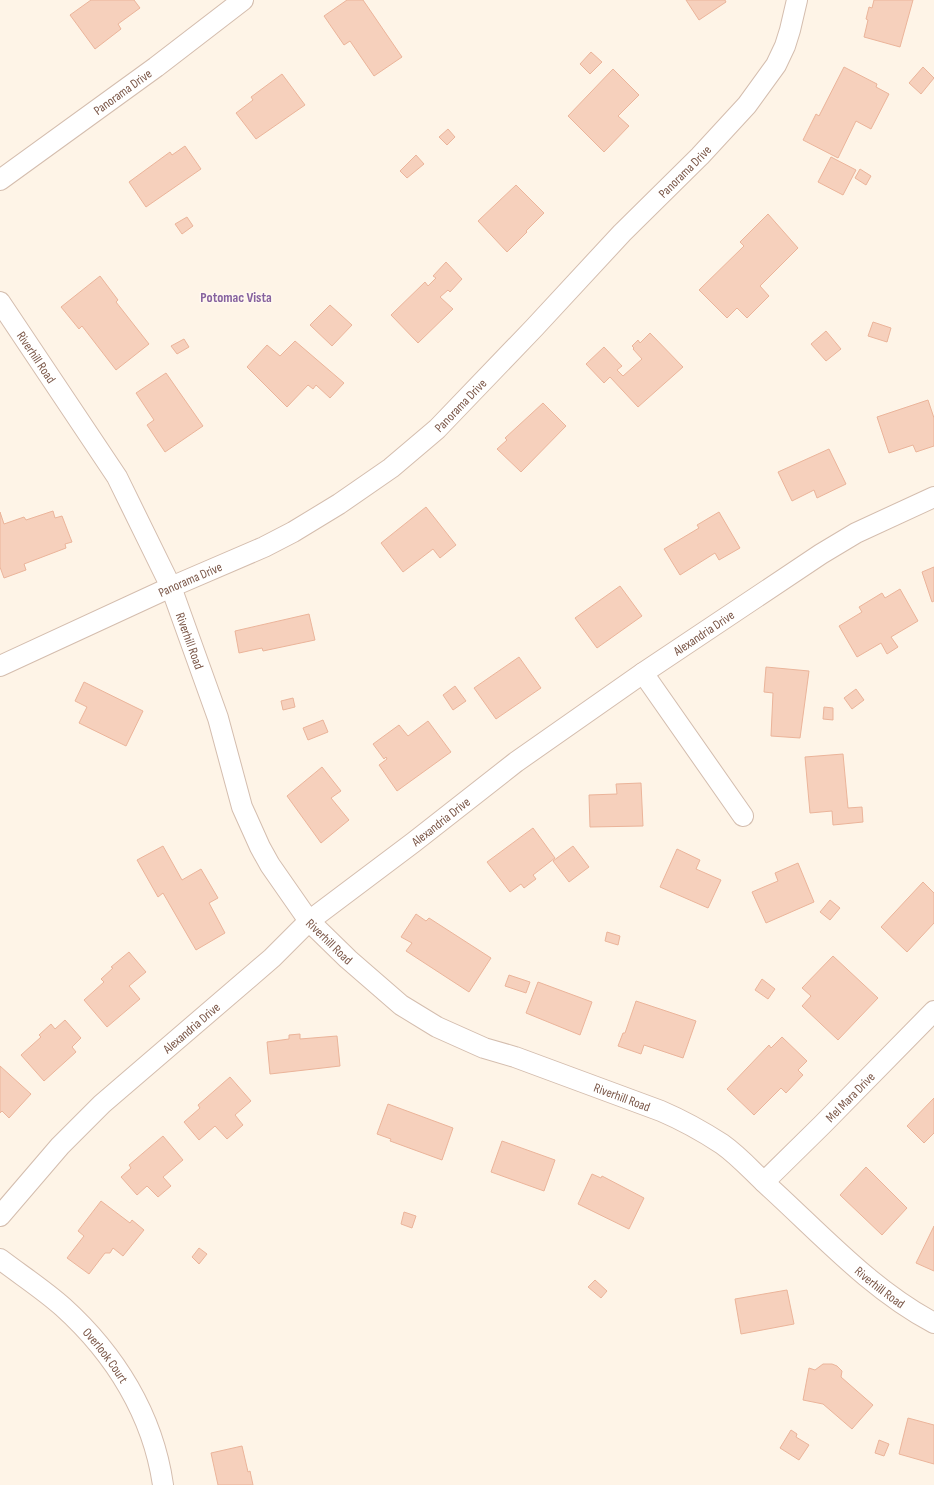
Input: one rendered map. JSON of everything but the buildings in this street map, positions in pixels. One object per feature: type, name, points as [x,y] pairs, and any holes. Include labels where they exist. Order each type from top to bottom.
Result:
[{"type":"street","name":"Panorama Drive","points":[[0,180],[137,81],[243,0]]},
{"type":"street","name":"Panorama Drive","points":[[0,666],[171,587],[264,547],[293,532],[390,468],[437,429],[534,328],[622,233],[700,156],[747,105],[763,85],[776,65],[785,46],[796,0]]},
{"type":"street","name":"Riverhill Road","points":[[0,302],[117,477],[171,587],[218,718],[242,807],[270,865],[309,921],[348,959],[401,1005],[427,1022],[484,1048],[537,1065],[684,1121],[722,1145],[742,1160],[825,1240],[894,1300],[934,1323]]},
{"type":"street","name":"Alexandria Drive","points":[[0,1216],[60,1146],[102,1104],[272,958],[309,921],[414,842],[516,762],[643,673],[826,551],[856,533],[934,497]]},
{"type":"street","points":[[643,673],[742,816]]},
{"type":"street","name":"Mel Mara Drive","points":[[764,1182],[934,1011]]},
{"type":"street","name":"Overlook Court","points":[[0,1259],[63,1307],[93,1338],[111,1360],[139,1405],[155,1452],[163,1485]]},
{"type":"district","name":"Potomac Vista","points":[[236,297]]}]
